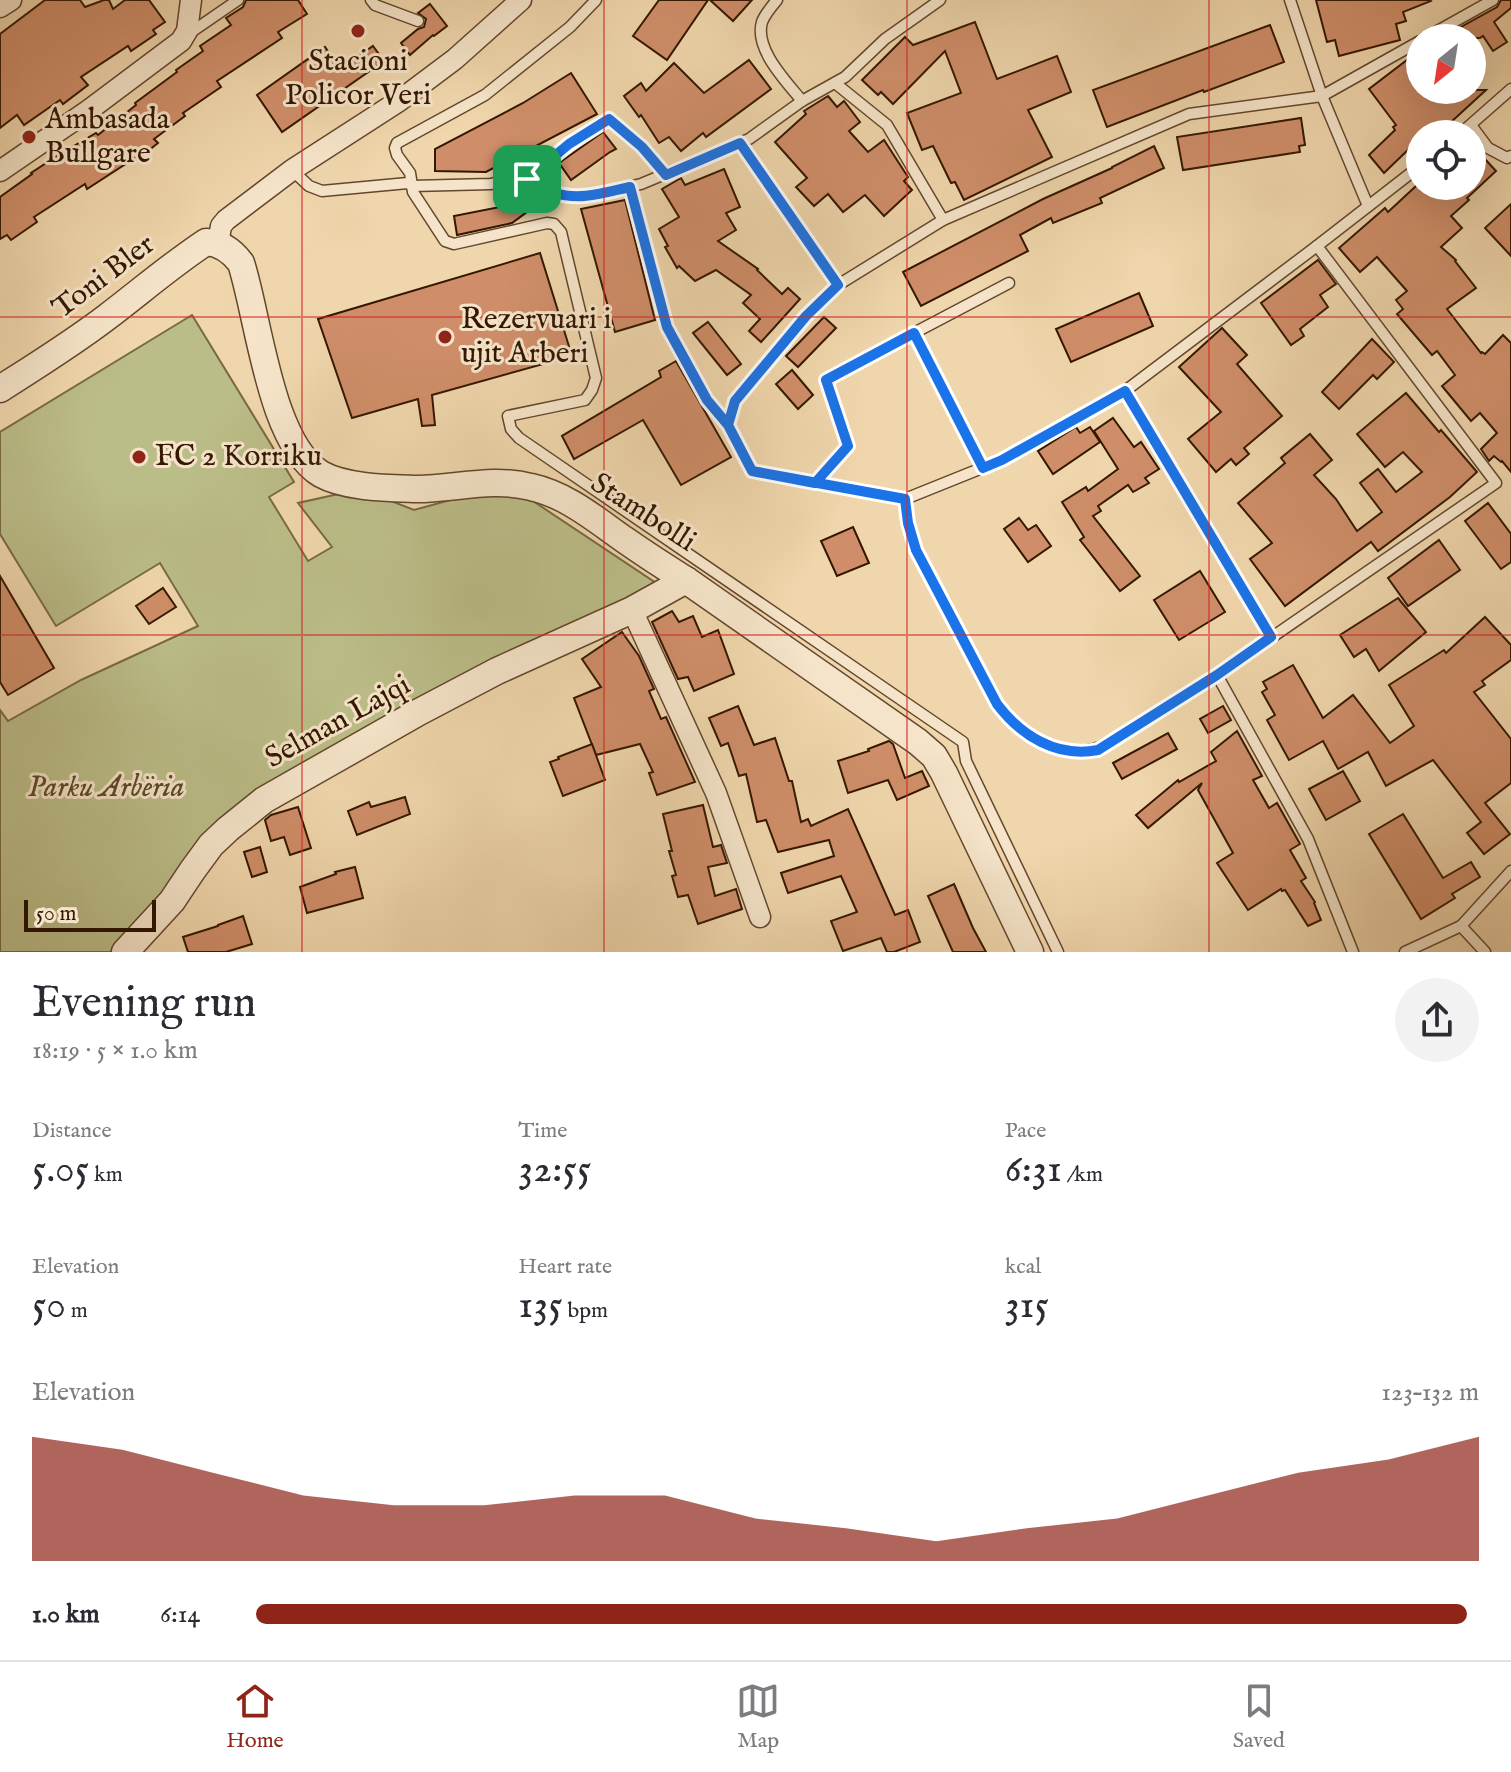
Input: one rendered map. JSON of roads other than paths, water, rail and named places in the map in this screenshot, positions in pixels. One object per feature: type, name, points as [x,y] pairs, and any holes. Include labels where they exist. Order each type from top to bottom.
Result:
[{"type":"street","points":[[0,7],[11,0]]},
{"type":"street","points":[[0,171],[181,41],[185,36],[191,0]]},
{"type":"street","name":"Toni Bler","points":[[0,389],[82,335],[176,262],[212,243],[226,220],[292,170],[444,68],[521,0]]},
{"type":"street","name":"Stambolli","points":[[212,243],[230,251],[241,263],[276,407],[291,441],[310,466],[323,475],[376,487],[433,489],[509,482],[552,493],[686,580],[934,756],[1030,952]]},
{"type":"street","name":"Selman Lajqi","points":[[125,952],[172,901],[211,845],[264,800],[484,678],[632,610],[686,580]]},
{"type":"street","points":[[632,610],[716,793],[760,917]]},
{"type":"lane","points":[[185,36],[238,0]]},
{"type":"lane","points":[[371,0],[375,5],[418,21]]},
{"type":"lane","points":[[596,0],[570,27],[485,95],[397,143],[395,148],[410,173],[413,192],[445,241],[454,244],[547,223],[554,224],[561,232],[596,378],[585,400],[508,416],[511,429],[519,438],[963,742],[966,761],[1058,952]]},
{"type":"lane","points":[[777,0],[763,20],[761,41],[773,63],[802,101]]},
{"type":"lane","points":[[292,170],[309,186],[322,191],[408,183],[412,186],[491,184],[521,176],[538,182],[554,193],[566,195],[593,195],[630,187],[740,143],[853,71],[885,39],[940,0]]},
{"type":"lane","points":[[1290,0],[1322,96],[1368,206]]},
{"type":"lane","points":[[1450,24],[1493,0]]},
{"type":"lane","points":[[728,425],[735,401],[806,316],[838,285],[943,220],[1189,114],[1322,96],[1406,49]]},
{"type":"lane","points":[[835,83],[887,125],[943,220]]},
{"type":"lane","points":[[1477,120],[1511,89]]},
{"type":"lane","points":[[527,179],[569,144],[609,119],[642,147],[666,175]]},
{"type":"lane","points":[[740,143],[838,285]]},
{"type":"lane","points":[[1486,145],[1507,158],[1511,156]]},
{"type":"lane","points":[[630,187],[667,327],[707,400],[728,425],[752,471],[905,499],[1002,460],[1125,391],[1406,177]]},
{"type":"lane","points":[[905,499],[916,550],[997,704],[1013,722],[1053,748],[1066,752],[1098,750],[1217,675],[1496,483],[1317,246]]},
{"type":"lane","points":[[815,483],[848,446],[826,380],[1009,283]]},
{"type":"lane","points":[[914,333],[983,468]]},
{"type":"lane","points":[[1125,391],[1271,637]]},
{"type":"lane","points":[[1217,675],[1308,839],[1353,952]]},
{"type":"lane","points":[[1405,952],[1461,926],[1511,871]]},
{"type":"lane","points":[[1461,926],[1485,952]]},
{"type":"place","name":"Stacioni Policor Veri","points":[[358,31]]},
{"type":"place","name":"Ambasada Bullgare","points":[[29,137]]},
{"type":"place","name":"Rezervuari i ujit Arberi","points":[[445,337]]},
{"type":"place","name":"FC 2 Korriku","points":[[139,457]]},
{"type":"park label","name":"Parku Arbëria","points":[[106,788]]}]
